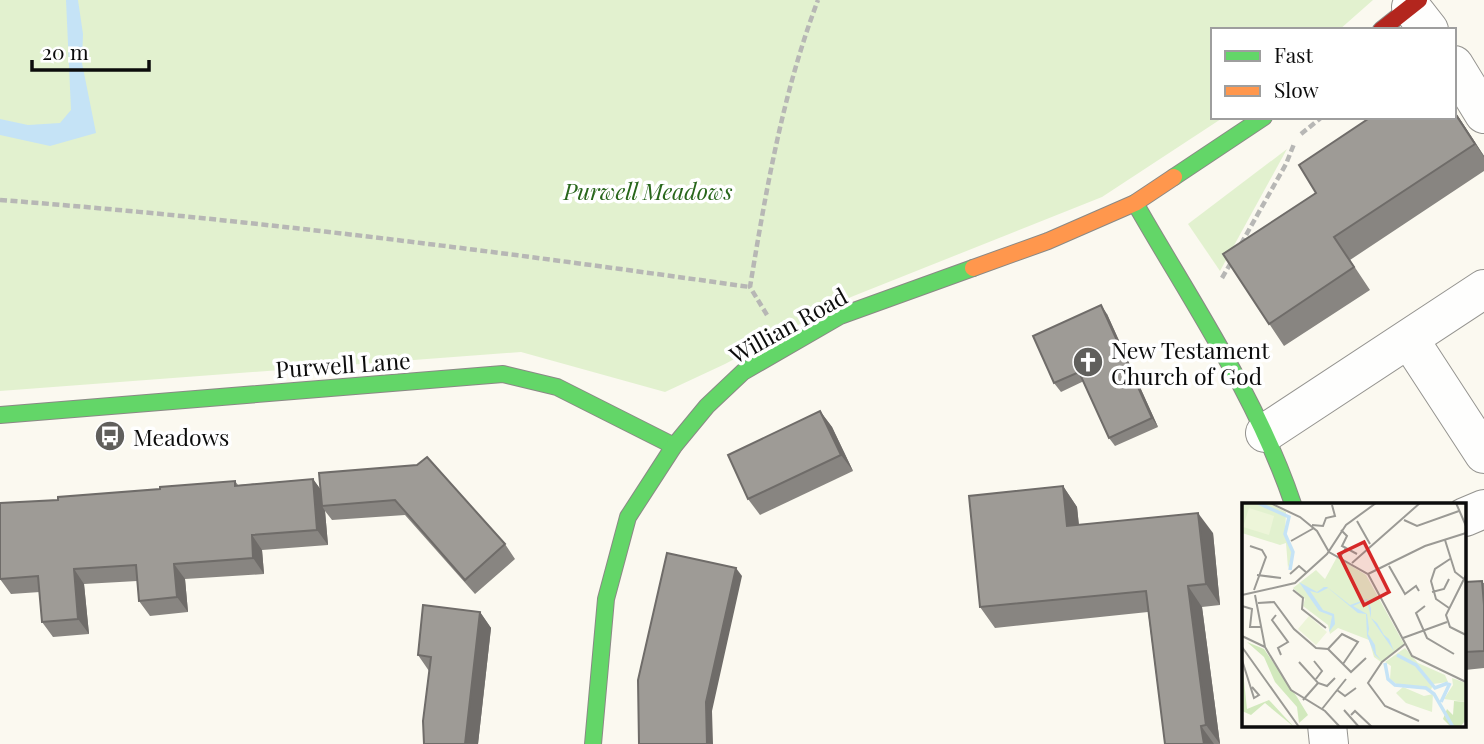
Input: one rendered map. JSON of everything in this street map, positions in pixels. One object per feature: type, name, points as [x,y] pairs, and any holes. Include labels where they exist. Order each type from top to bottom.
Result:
[{"type":"street","points":[[1456,68],[1484,114]]},
{"type":"street","name":"Willian Road","points":[[593,744],[606,599],[628,517],[674,446],[707,406],[743,372],[840,316],[1048,242],[1135,204],[1261,119]]},
{"type":"street","points":[[1135,204],[1265,433],[1283,472],[1293,503]]},
{"type":"street","points":[[1265,433],[1484,289]]},
{"type":"street","points":[[1409,339],[1484,454]]},
{"type":"street","name":"Purwell Lane","points":[[0,415],[503,374],[557,387],[674,446]]},
{"type":"street","points":[[1466,517],[1484,509]]},
{"type":"street","points":[[1327,726],[1329,744]]},
{"type":"path","points":[[787,348],[750,287],[766,188],[802,44],[818,0]]},
{"type":"path","points":[[1216,289],[1286,164],[1297,137]]},
{"type":"path","points":[[0,200],[114,209],[478,249],[750,287]]},
{"type":"green space","name":"Purwell Meadows","points":[[0,0],[1373,0],[1341,28],[1211,28],[1211,119],[1221,119],[1102,197],[851,297],[725,364],[665,392],[521,352],[0,391]]},
{"type":"green space","points":[[1287,149],[1220,271],[1188,224]]},
{"type":"water","points":[[66,0],[78,0],[83,34],[82,63],[96,133],[50,146],[0,135],[0,119],[28,125],[60,123],[71,110]]},
{"type":"building","points":[[1456,115],[1475,144],[1334,237],[1354,267],[1269,324],[1223,254],[1316,193],[1299,165],[1368,119],[1456,119]]},
{"type":"building","name":"New Testament Church of God","points":[[1101,305],[1152,418],[1109,438],[1079,372],[1054,383],[1033,336]]},
{"type":"building","points":[[820,411],[841,455],[748,499],[728,455]]},
{"type":"building","points":[[427,457],[505,544],[465,580],[395,500],[322,506],[319,473],[417,465]]},
{"type":"building","points":[[313,479],[317,530],[252,535],[253,558],[174,564],[177,597],[139,601],[136,565],[74,569],[78,619],[42,622],[38,576],[0,579],[0,503],[58,500],[58,497],[235,481],[235,486]]},
{"type":"building","points":[[1063,486],[1067,526],[1198,513],[1206,584],[1188,586],[1206,725],[1201,726],[1204,744],[1165,744],[1146,591],[980,607],[969,496]]},
{"type":"building","points":[[667,553],[736,568],[706,702],[707,744],[639,744],[638,680]]},
{"type":"building","points":[[1482,581],[1484,651],[1466,652],[1466,582]]},
{"type":"building","points":[[423,605],[480,612],[465,744],[424,744],[423,721],[431,657],[418,655]]},
{"type":"traffic: fast","points":[[1174,177],[1261,119]]},
{"type":"traffic: fast","points":[[1135,203],[1242,388],[1278,464],[1293,503]]},
{"type":"traffic: fast","points":[[593,744],[606,599],[628,517],[674,446],[707,406],[743,372],[840,316],[973,268]]},
{"type":"traffic: fast","points":[[0,415],[503,374],[557,387],[674,446]]},
{"type":"traffic: slow","points":[[973,268],[1048,241],[1135,203],[1174,177]]},
{"type":"traffic: jam","points":[[1384,28],[1419,0]]},
{"type":"place","name":"New Testament Church of God","points":[[1088,362]]},
{"type":"place","name":"Meadows","points":[[110,436]]}]
